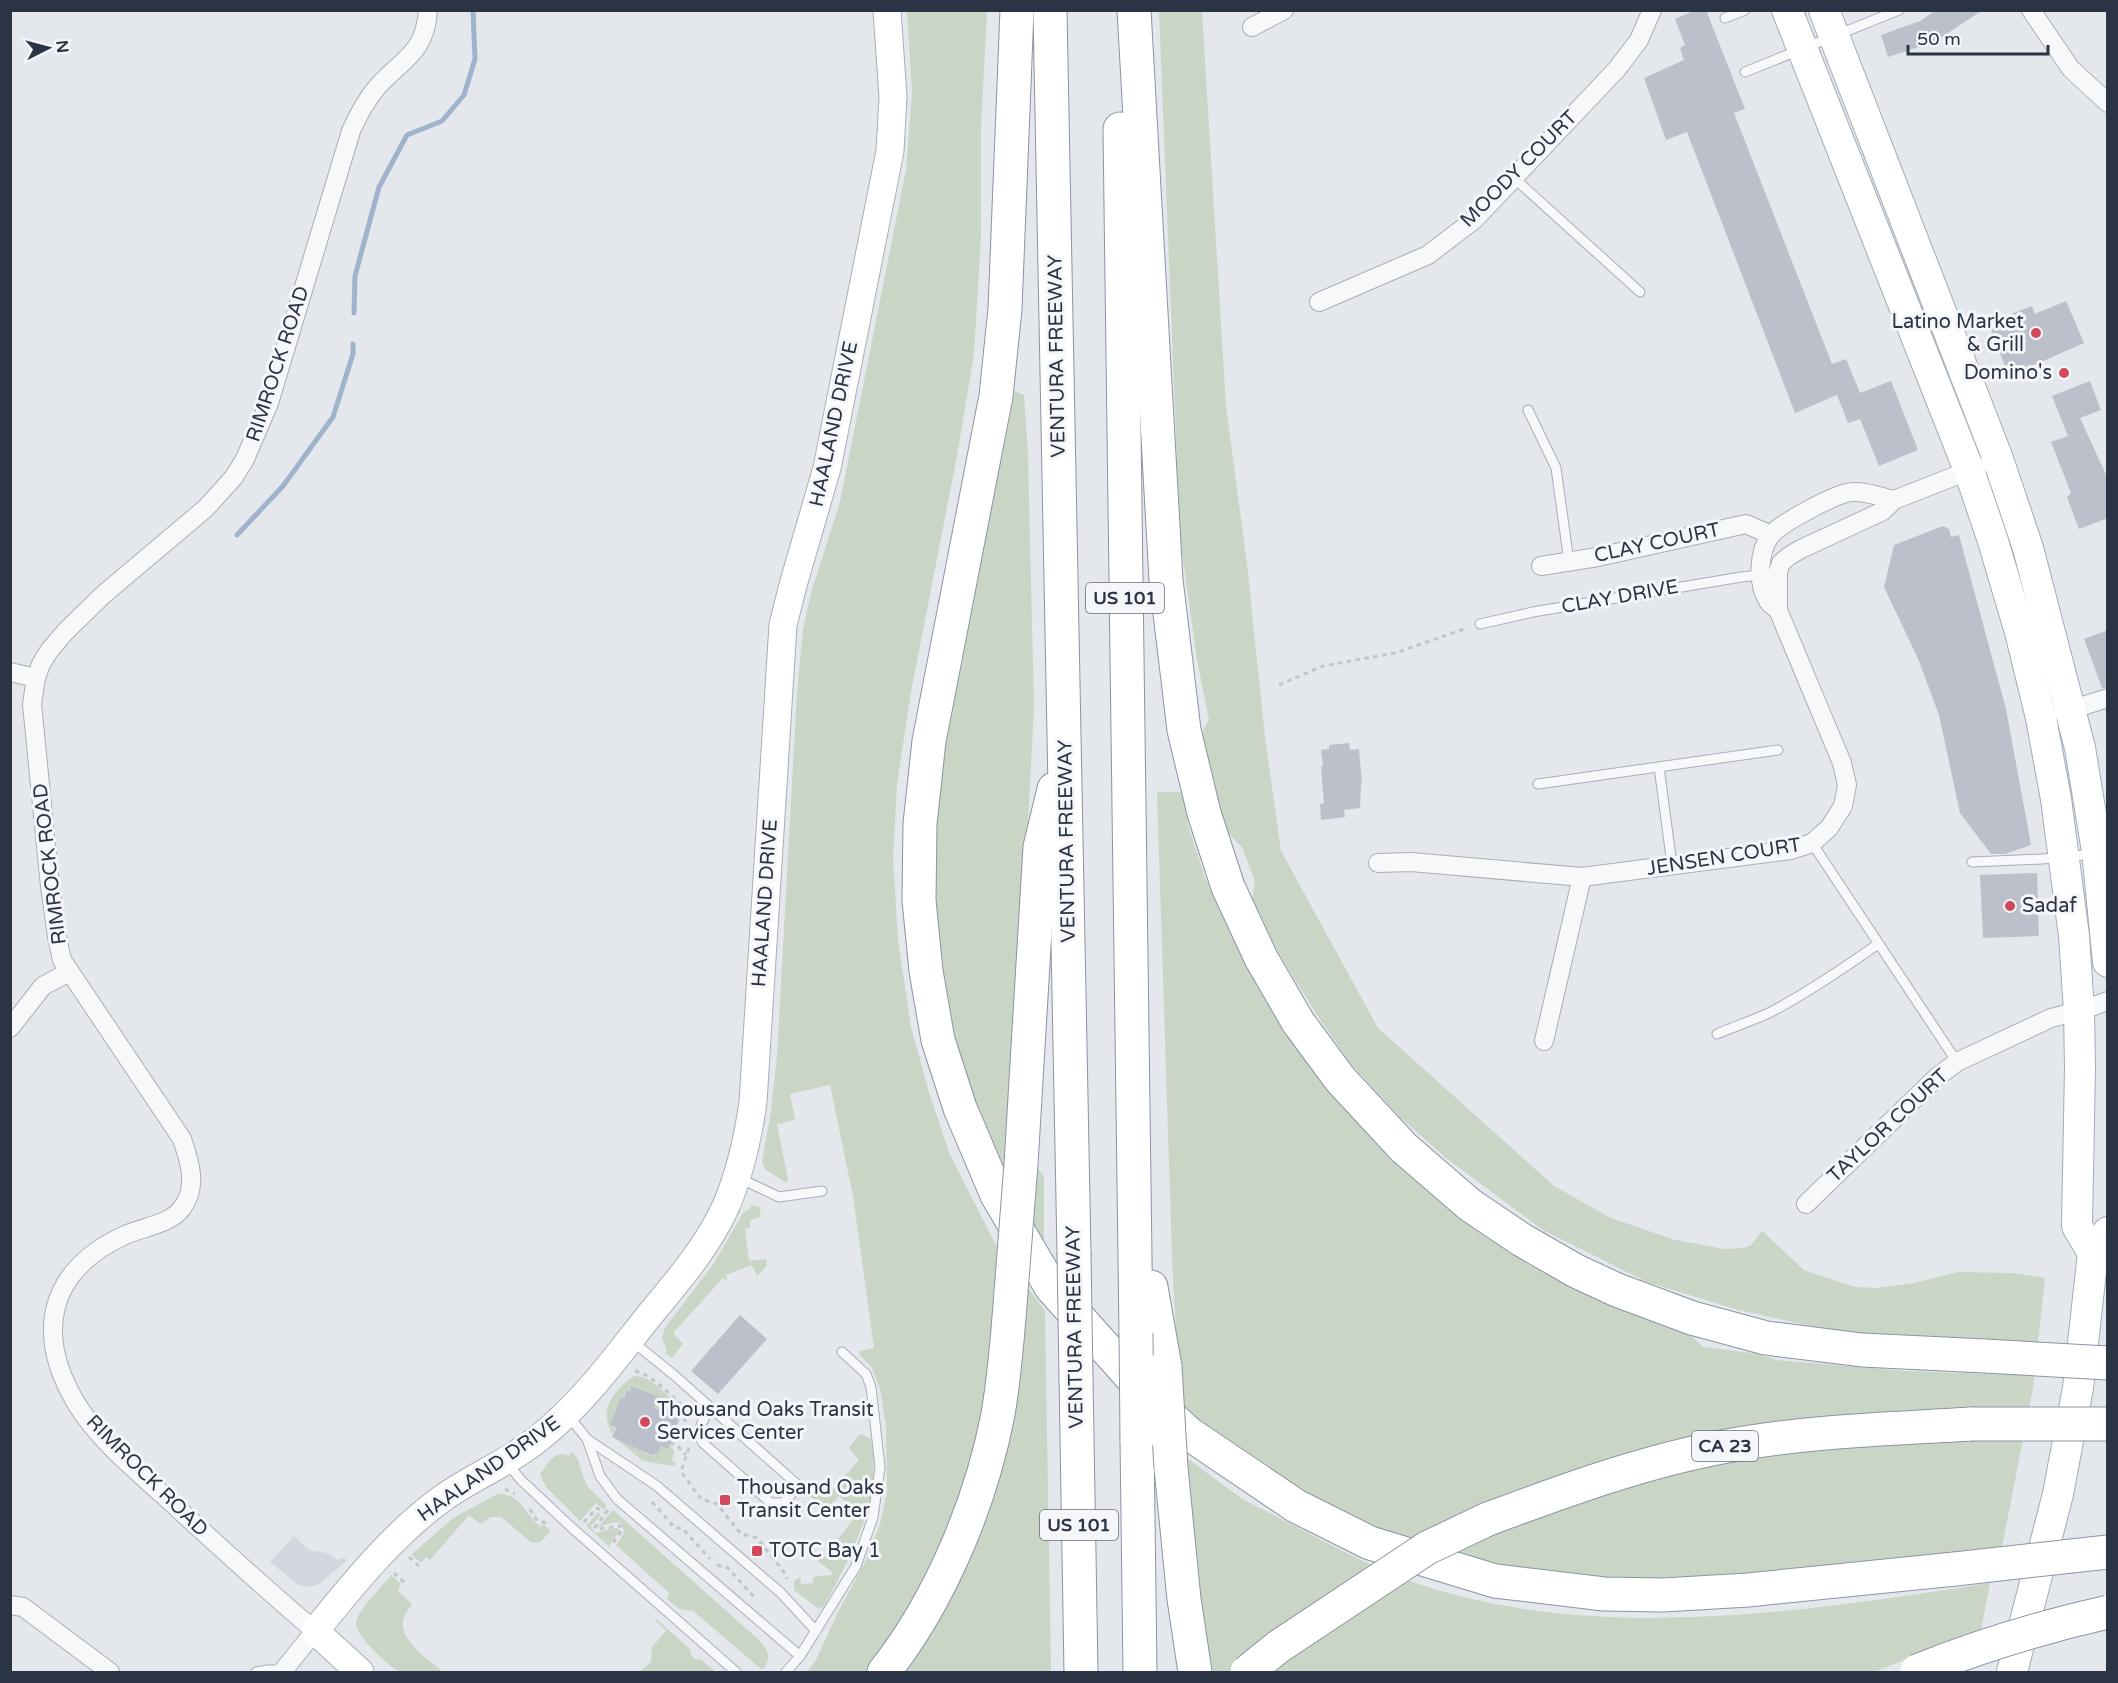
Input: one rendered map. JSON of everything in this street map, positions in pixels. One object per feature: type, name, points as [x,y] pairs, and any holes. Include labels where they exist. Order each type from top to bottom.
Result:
[{"type":"highway","points":[[1017,10],[1005,309],[996,396],[929,741],[920,824],[919,900],[926,971],[938,1040],[960,1108],[997,1195],[1051,1287],[1151,1399],[1188,1433],[1296,1506],[1370,1543],[1496,1581],[1604,1594],[1663,1595],[1748,1590],[2108,1552]]},
{"type":"highway","name":"VENTURA FREEWAY","points":[[1050,10],[1081,1672]]},
{"type":"highway","name":"US 101","points":[[1118,10],[1140,1672]]},
{"type":"highway","points":[[1134,10],[1166,580],[1184,730],[1204,813],[1228,886],[1261,958],[1298,1022],[1340,1079],[1404,1148],[1470,1204],[1522,1240],[1576,1271],[1617,1290],[1692,1318],[1766,1338],[1862,1350],[2108,1363]]},
{"type":"highway","points":[[884,1672],[923,1613],[956,1549],[974,1502],[997,1415],[1005,1367],[1021,1164],[1040,847],[1065,743]]},
{"type":"highway","points":[[1132,1185],[1165,1367],[1171,1468],[1184,1599],[1195,1672]]},
{"type":"highway","name":"CA 23","points":[[1247,1672],[1278,1647],[1418,1554],[1488,1519],[1585,1484],[1660,1461],[1727,1446],[1799,1435],[1971,1424],[2108,1424]]},
{"type":"highway","points":[[1915,1672],[1972,1649],[2108,1612]]},
{"type":"main road","points":[[1787,10],[1969,470],[1994,542],[2041,718],[2065,857],[2074,936],[2079,1011],[2077,1226],[2102,1246],[2060,1482],[2012,1672]]},
{"type":"main road","points":[[1829,24],[1998,459],[2028,548],[2080,748],[2097,854],[2108,962]]},
{"type":"street","name":"RIMROCK ROAD","points":[[315,1631],[237,1564],[94,1429],[76,1403],[65,1381],[56,1353],[52,1328],[55,1308],[61,1290],[72,1273],[87,1258],[107,1244],[170,1218],[181,1210],[188,1199],[192,1183],[190,1163],[182,1139],[62,960],[50,886],[32,704],[36,678],[49,651],[65,632],[104,594],[206,508],[227,486],[246,459],[269,403],[351,130],[377,87],[420,45],[427,27],[428,10]]},
{"type":"street","name":"HAALAND DRIVE","points":[[315,1631],[386,1549],[415,1520],[444,1497],[537,1440],[588,1392],[684,1272],[711,1234],[737,1177],[748,1137],[753,1102],[783,625],[827,468],[890,151],[893,97],[887,10]]},
{"type":"street","points":[[1252,27],[1284,10]]},
{"type":"street","name":"MOODY COURT","points":[[1319,302],[1428,255],[1474,219],[1617,69],[1639,40],[1652,10]]},
{"type":"street","points":[[2031,10],[2071,69],[2108,103]]},
{"type":"street","points":[[1778,610],[1778,572],[1782,563],[1789,556],[1883,511],[1894,500],[1998,459]]},
{"type":"street","points":[[1778,610],[1768,602],[1760,567],[1762,555],[1771,535],[1790,521],[1838,495],[1852,492],[1894,500]]},
{"type":"street","name":"CLAY COURT","points":[[1540,566],[1598,557],[1746,524],[1771,535]]},
{"type":"street","name":"JENSEN COURT","points":[[1378,863],[1411,862],[1582,878],[1791,850],[1812,843],[1829,828],[1843,806],[1847,785],[1842,763],[1778,610]]},
{"type":"street","points":[[10,672],[36,678]]},
{"type":"street","points":[[2041,718],[2108,698]]},
{"type":"street","points":[[1544,1041],[1582,878]]},
{"type":"street","points":[[10,1028],[43,986],[69,972]]},
{"type":"street","name":"TAYLOR COURT","points":[[1806,1204],[1938,1077],[1957,1062],[2057,1016],[2108,1001]]},
{"type":"street","points":[[10,1605],[23,1606],[111,1672]]},
{"type":"street","points":[[283,1671],[315,1631],[360,1672]]},
{"type":"lane","points":[[1725,18],[1745,10]]},
{"type":"lane","points":[[1745,72],[1803,49],[1829,24],[1899,10]]},
{"type":"lane","points":[[1514,178],[1640,292]]},
{"type":"lane","points":[[1528,410],[1556,468],[1569,562]]},
{"type":"lane","name":"CLAY DRIVE","points":[[1480,624],[1533,612],[1741,576],[1761,575]]},
{"type":"lane","points":[[1538,784],[1778,750]]},
{"type":"lane","points":[[1659,767],[1672,865]]},
{"type":"lane","points":[[1812,843],[1957,1062]]},
{"type":"lane","points":[[1972,861],[2097,854]]},
{"type":"lane","points":[[1717,1034],[1780,1007],[1833,976],[1878,944]]},
{"type":"lane","points":[[737,1177],[779,1197],[822,1191]]},
{"type":"lane","points":[[630,1340],[674,1375],[799,1486],[783,1503],[771,1503],[703,1443],[699,1427],[710,1409]]},
{"type":"lane","points":[[786,1672],[800,1656],[856,1566],[873,1517],[880,1467],[871,1387],[866,1374],[842,1352]]},
{"type":"lane","points":[[567,1414],[587,1439],[657,1486],[781,1593],[816,1631]]},
{"type":"lane","points":[[587,1439],[600,1476],[617,1499],[800,1656]]},
{"type":"lane","points":[[506,1461],[521,1480],[570,1527],[736,1672]]},
{"type":"lane","points":[[256,1672],[283,1671]]},
{"type":"path","points":[[1280,685],[1323,666],[1395,653],[1480,624]]},
{"type":"path","points":[[635,1371],[651,1378],[683,1406],[685,1437]]},
{"type":"path","points":[[670,1443],[676,1445],[686,1455]]},
{"type":"path","points":[[687,1443],[689,1450],[681,1472],[700,1499],[717,1504],[741,1534],[757,1538],[784,1572]]},
{"type":"path","points":[[647,1496],[675,1528],[682,1528],[716,1565],[728,1568],[759,1602]]},
{"type":"path","points":[[582,1523],[597,1508],[605,1513]]},
{"type":"path","points":[[609,1508],[596,1525],[596,1529],[619,1524],[622,1528],[613,1547]]},
{"type":"path","points":[[408,1552],[408,1556],[419,1566]]},
{"type":"path","points":[[391,1569],[405,1583]]},
{"type":"shaded area","points":[[294,1536],[309,1550],[327,1553],[337,1560],[344,1558],[347,1560],[319,1584],[310,1587],[299,1585],[270,1562]]},
{"type":"green space","points":[[907,11],[987,11],[981,129],[981,236],[974,354],[957,456],[911,692],[897,784],[893,858],[898,940],[911,1027],[930,1096],[950,1155],[1000,1253],[999,1285],[979,1441],[930,1580],[872,1672],[807,1672],[816,1660],[866,1560],[880,1524],[887,1492],[886,1426],[880,1389],[872,1368],[859,1354],[860,1351],[874,1348],[853,1196],[830,1085],[790,1094],[795,1120],[777,1124],[788,1179],[786,1183],[765,1169],[762,1162],[777,1056],[797,692],[803,629],[811,593],[840,502],[906,170],[912,93]]},
{"type":"green space","points":[[1159,11],[1202,11],[1226,406],[1247,564],[1265,737],[1281,851],[1378,1028],[1554,1186],[1611,1218],[1675,1240],[1725,1249],[1750,1246],[1762,1231],[1804,1270],[1855,1287],[1877,1288],[1914,1283],[1958,1272],[2012,1273],[2045,1278],[2033,1388],[2002,1547],[1683,1583],[1525,1574],[1375,1530],[1307,1496],[1180,1408],[1172,1257],[1157,792],[1184,792],[1188,825],[1205,878],[1231,935],[1295,1045],[1586,1292],[1693,1337],[1703,1347],[1760,1354],[1776,1360],[1907,1371],[1991,1374],[1994,1340],[1832,1331],[1735,1309],[1647,1282],[1543,1230],[1446,1158],[1400,1117],[1352,1065],[1282,959],[1252,900],[1255,881],[1242,847],[1225,830],[1202,732],[1209,720],[1197,660],[1180,538]]},
{"type":"green space","points":[[1014,391],[1024,395],[1028,454],[1034,707],[1022,937],[1030,1159],[1044,1176],[1044,1246],[1002,1170],[980,1119],[966,1076],[951,1025],[937,945],[933,871],[941,762],[1000,447]]},
{"type":"green space","points":[[751,1205],[759,1207],[761,1217],[750,1220],[750,1228],[745,1229],[749,1261],[766,1259],[767,1266],[757,1276],[752,1265],[726,1275],[727,1281],[723,1278],[673,1333],[683,1344],[672,1358],[665,1353],[667,1350],[662,1339],[665,1328],[714,1263],[743,1213],[751,1208]]},
{"type":"green space","points":[[1022,1280],[1045,1311],[1051,1672],[900,1672],[935,1616]]},
{"type":"green space","points":[[635,1376],[654,1383],[680,1408],[683,1414],[680,1417],[654,1408],[658,1396],[632,1386],[623,1398],[621,1397],[610,1425],[615,1429],[612,1434],[607,1421],[608,1407],[619,1388]]},
{"type":"green space","points":[[862,1434],[871,1439],[874,1461],[869,1505],[854,1547],[824,1606],[819,1609],[794,1590],[794,1581],[800,1577],[801,1584],[813,1583],[813,1577],[832,1575],[832,1572],[813,1557],[813,1554],[823,1559],[858,1513],[839,1496],[826,1510],[810,1496],[809,1491],[813,1487],[820,1487],[829,1494],[859,1460],[849,1448]]},
{"type":"green space","points":[[616,1439],[651,1455],[658,1454],[661,1446],[668,1449],[670,1445],[674,1451],[672,1461],[676,1463],[674,1466],[643,1461]]},
{"type":"green space","points":[[572,1452],[577,1458],[587,1486],[607,1506],[604,1510],[596,1503],[580,1521],[546,1487],[540,1474],[555,1456],[564,1454],[569,1456]]},
{"type":"green space","points":[[1184,1456],[1249,1503],[1352,1555],[1410,1581],[1479,1601],[1551,1612],[1624,1617],[1698,1617],[1846,1604],[1990,1583],[1981,1630],[1874,1672],[1210,1672],[1197,1592]]},
{"type":"green space","points":[[498,1494],[513,1497],[541,1527],[543,1524],[551,1531],[540,1542],[532,1543],[501,1517],[491,1517],[480,1524],[469,1515],[430,1560],[426,1557],[421,1563],[411,1555],[453,1518]]},
{"type":"green space","points":[[613,1510],[759,1640],[768,1654],[763,1669],[693,1611],[679,1609],[667,1599],[669,1593],[616,1545],[624,1533],[622,1524],[616,1522],[598,1527]]},
{"type":"green space","points":[[598,1512],[601,1515],[591,1526],[595,1533],[616,1528],[620,1530],[610,1544],[611,1548],[586,1526]]},
{"type":"green space","points":[[391,1575],[401,1584],[398,1591],[412,1604],[403,1621],[406,1636],[417,1650],[443,1672],[422,1674],[397,1670],[374,1651],[357,1628],[357,1618]]},
{"type":"green space","points":[[656,1619],[690,1649],[695,1659],[700,1659],[716,1672],[639,1672],[651,1662],[652,1647],[666,1631]]},
{"type":"building","points":[[1696,10],[1706,10],[1745,109],[1734,113],[1832,364],[1846,359],[1860,393],[1891,381],[1918,450],[1879,466],[1860,419],[1848,423],[1837,395],[1795,413],[1687,132],[1666,140],[1644,78],[1684,60],[1680,48],[1685,45],[1675,19]]},
{"type":"building","points":[[1936,10],[1983,10],[1934,42],[1888,57],[1881,35],[1920,21]]},
{"type":"building","name":"Latino Market & Grill","points":[[2066,301],[2084,343],[2009,376],[1988,323],[2032,306],[2035,314]]},
{"type":"building","points":[[2090,381],[2101,410],[2080,418],[2108,479],[2108,518],[2079,529],[2067,497],[2071,493],[2051,442],[2068,436],[2052,396]]},
{"type":"building","points":[[1943,526],[1949,529],[1951,537],[1959,535],[2006,709],[2031,845],[2005,854],[1991,854],[1960,813],[1939,715],[1919,661],[1884,587],[1894,545]]},
{"type":"building","points":[[2108,630],[2108,687],[2102,688],[2084,639]]},
{"type":"building","points":[[1349,743],[1350,750],[1359,749],[1362,784],[1360,808],[1344,810],[1345,817],[1321,820],[1320,804],[1324,803],[1321,750],[1329,749],[1329,745]]},
{"type":"building","name":"Sadaf","points":[[2037,873],[2039,936],[1983,938],[1980,875]]},
{"type":"building","points":[[740,1315],[767,1339],[718,1394],[691,1371]]},
{"type":"building","name":"Thousand Oaks Transit Services Center","points":[[631,1386],[658,1396],[654,1408],[680,1418],[668,1449],[661,1446],[658,1454],[651,1455],[612,1437],[616,1428],[610,1425],[621,1397],[624,1398]]},
{"type":"waterway","points":[[354,313],[355,276],[379,187],[407,135],[442,121],[464,95],[475,59],[473,10]]},
{"type":"waterway","points":[[237,535],[283,486],[333,417],[353,354],[353,344]]},
{"type":"place","name":"Latino Market & Grill","points":[[2036,333]]},
{"type":"place","name":"Domino's","points":[[2064,373]]},
{"type":"place","name":"Sadaf","points":[[2010,906]]},
{"type":"place","name":"Thousand Oaks Transit Services Center","points":[[645,1422]]},
{"type":"place","name":"Thousand Oaks Transit Center","points":[[725,1500]]},
{"type":"place","name":"TOTC Bay 1","points":[[757,1551]]}]
